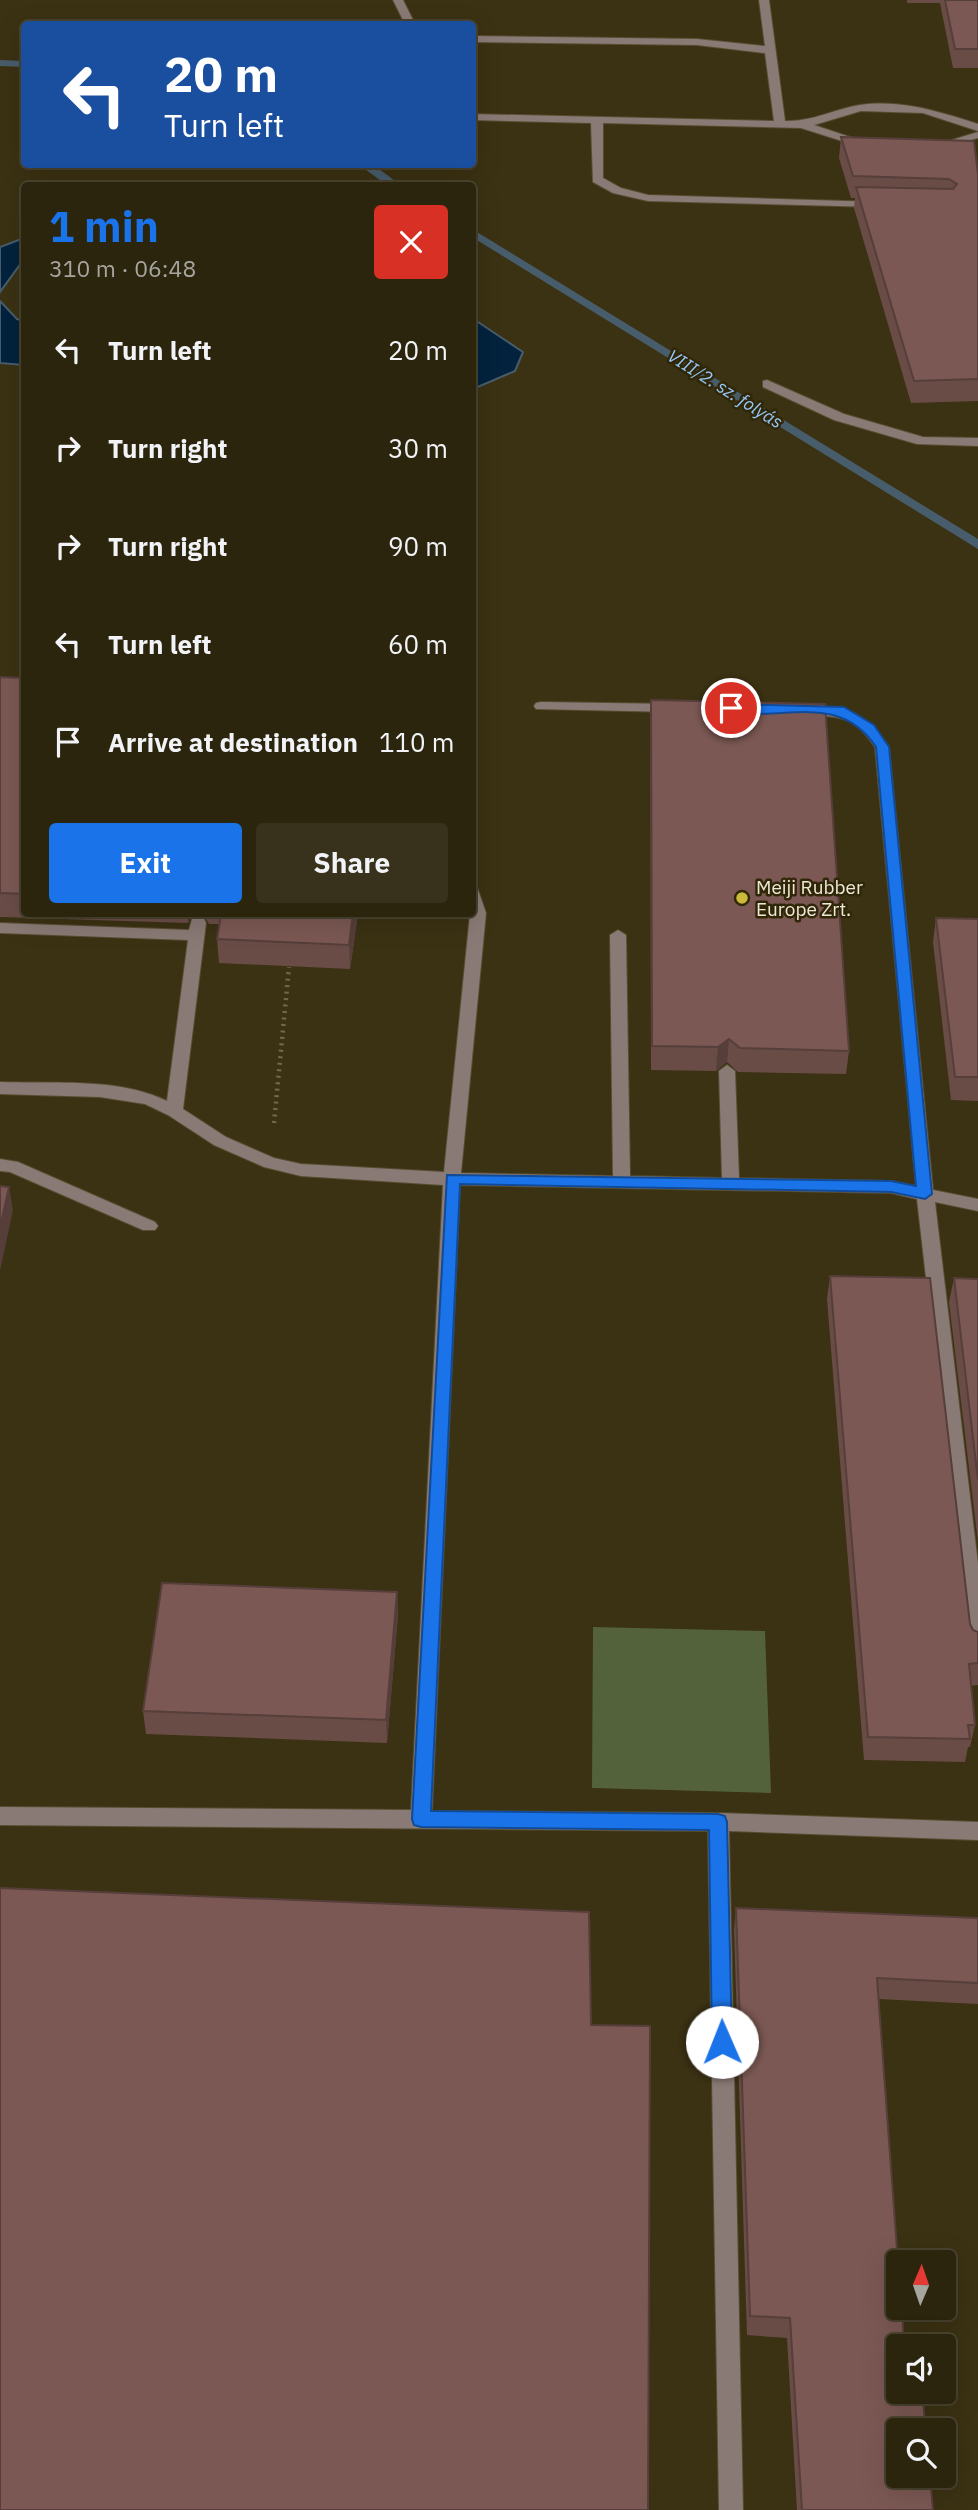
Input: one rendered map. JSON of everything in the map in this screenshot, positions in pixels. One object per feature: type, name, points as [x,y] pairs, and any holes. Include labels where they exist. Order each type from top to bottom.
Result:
[{"type":"lane","points":[[398,0],[408,21]]},
{"type":"lane","points":[[764,0],[780,123]]},
{"type":"lane","points":[[476,39],[696,42],[771,50]]},
{"type":"lane","points":[[802,125],[861,108],[924,110],[978,128]]},
{"type":"lane","points":[[476,117],[780,123],[802,125],[862,145],[875,145]]},
{"type":"lane","points":[[597,119],[597,180],[617,191],[648,198],[892,205]]},
{"type":"lane","points":[[928,146],[941,146],[978,135]]},
{"type":"lane","points":[[767,384],[839,417],[922,441],[978,442]]},
{"type":"lane","points":[[541,706],[691,708]]},
{"type":"lane","points":[[786,709],[840,710],[870,728],[882,747],[925,1194],[971,1520],[978,1646]]},
{"type":"lane","points":[[421,1819],[453,1179],[478,914],[476,906]]},
{"type":"lane","points":[[0,928],[196,929],[174,1111]]},
{"type":"lane","points":[[618,935],[622,1181]]},
{"type":"lane","points":[[727,1071],[732,1184]]},
{"type":"lane","points":[[0,1088],[100,1091],[149,1099],[174,1111],[220,1141],[270,1163],[301,1170],[453,1179],[891,1187],[978,1205]]},
{"type":"lane","points":[[0,1165],[12,1166],[149,1226]]},
{"type":"lane","points":[[0,1816],[718,1822],[978,1831]]},
{"type":"lane","points":[[718,1822],[732,2510]]},
{"type":"path","points":[[270,1163],[289,967]]},
{"type":"green space","points":[[593,1627],[765,1631],[771,1793],[592,1788]]},
{"type":"water","points":[[21,239],[21,263],[0,292],[0,247]]},
{"type":"water","points":[[0,301],[21,320],[21,365],[0,363]]},
{"type":"water","points":[[476,321],[523,352],[515,371],[476,388]]},
{"type":"building","points":[[945,0],[978,0],[978,49],[955,49]]},
{"type":"building","points":[[841,137],[974,141],[978,175],[978,379],[914,381],[856,187],[953,189],[957,184],[949,179],[853,176]]},
{"type":"building","points":[[0,677],[21,678],[21,894],[0,893]]},
{"type":"building","name":"Meiji Rubber Europe Zrt.","points":[[651,700],[825,704],[849,1051],[740,1048],[729,1039],[718,1047],[652,1046]]},
{"type":"building","points":[[221,917],[353,917],[349,945],[217,939]]},
{"type":"building","points":[[936,918],[978,919],[978,1077],[955,1077]]},
{"type":"building","points":[[0,1186],[9,1187],[0,1228]]},
{"type":"building","points":[[830,1276],[930,1278],[970,1624],[973,1630],[978,1632],[978,1663],[969,1664],[975,1725],[968,1725],[970,1739],[868,1737]]},
{"type":"building","points":[[954,1278],[978,1279],[978,1480]]},
{"type":"building","points":[[162,1583],[397,1592],[386,1720],[143,1711]]},
{"type":"building","points":[[0,1888],[589,1912],[591,2025],[650,2026],[648,2510],[0,2510]]},
{"type":"building","points":[[736,1908],[978,1918],[978,1983],[877,1978],[897,2250],[886,2250],[886,2320],[903,2320],[903,2334],[886,2334],[886,2404],[923,2404],[925,2418],[886,2418],[886,2488],[931,2488],[933,2510],[802,2510],[790,2318],[750,2316]]},
{"type":"waterway","name":"VIII/2. sz. folyás","points":[[0,63],[21,64]]},
{"type":"waterway","name":"VIII/2. sz. folyás","points":[[369,168],[391,182]]},
{"type":"waterway","name":"VIII/2. sz. folyás","points":[[476,234],[978,545]]},
{"type":"place","name":"Meiji Rubber Europe Zrt.","points":[[742,898]]},
{"type":"route","points":[[722,2042],[718,1822],[421,1819],[453,1179],[891,1187],[925,1194],[882,747],[870,728],[840,710],[731,708]]}]
